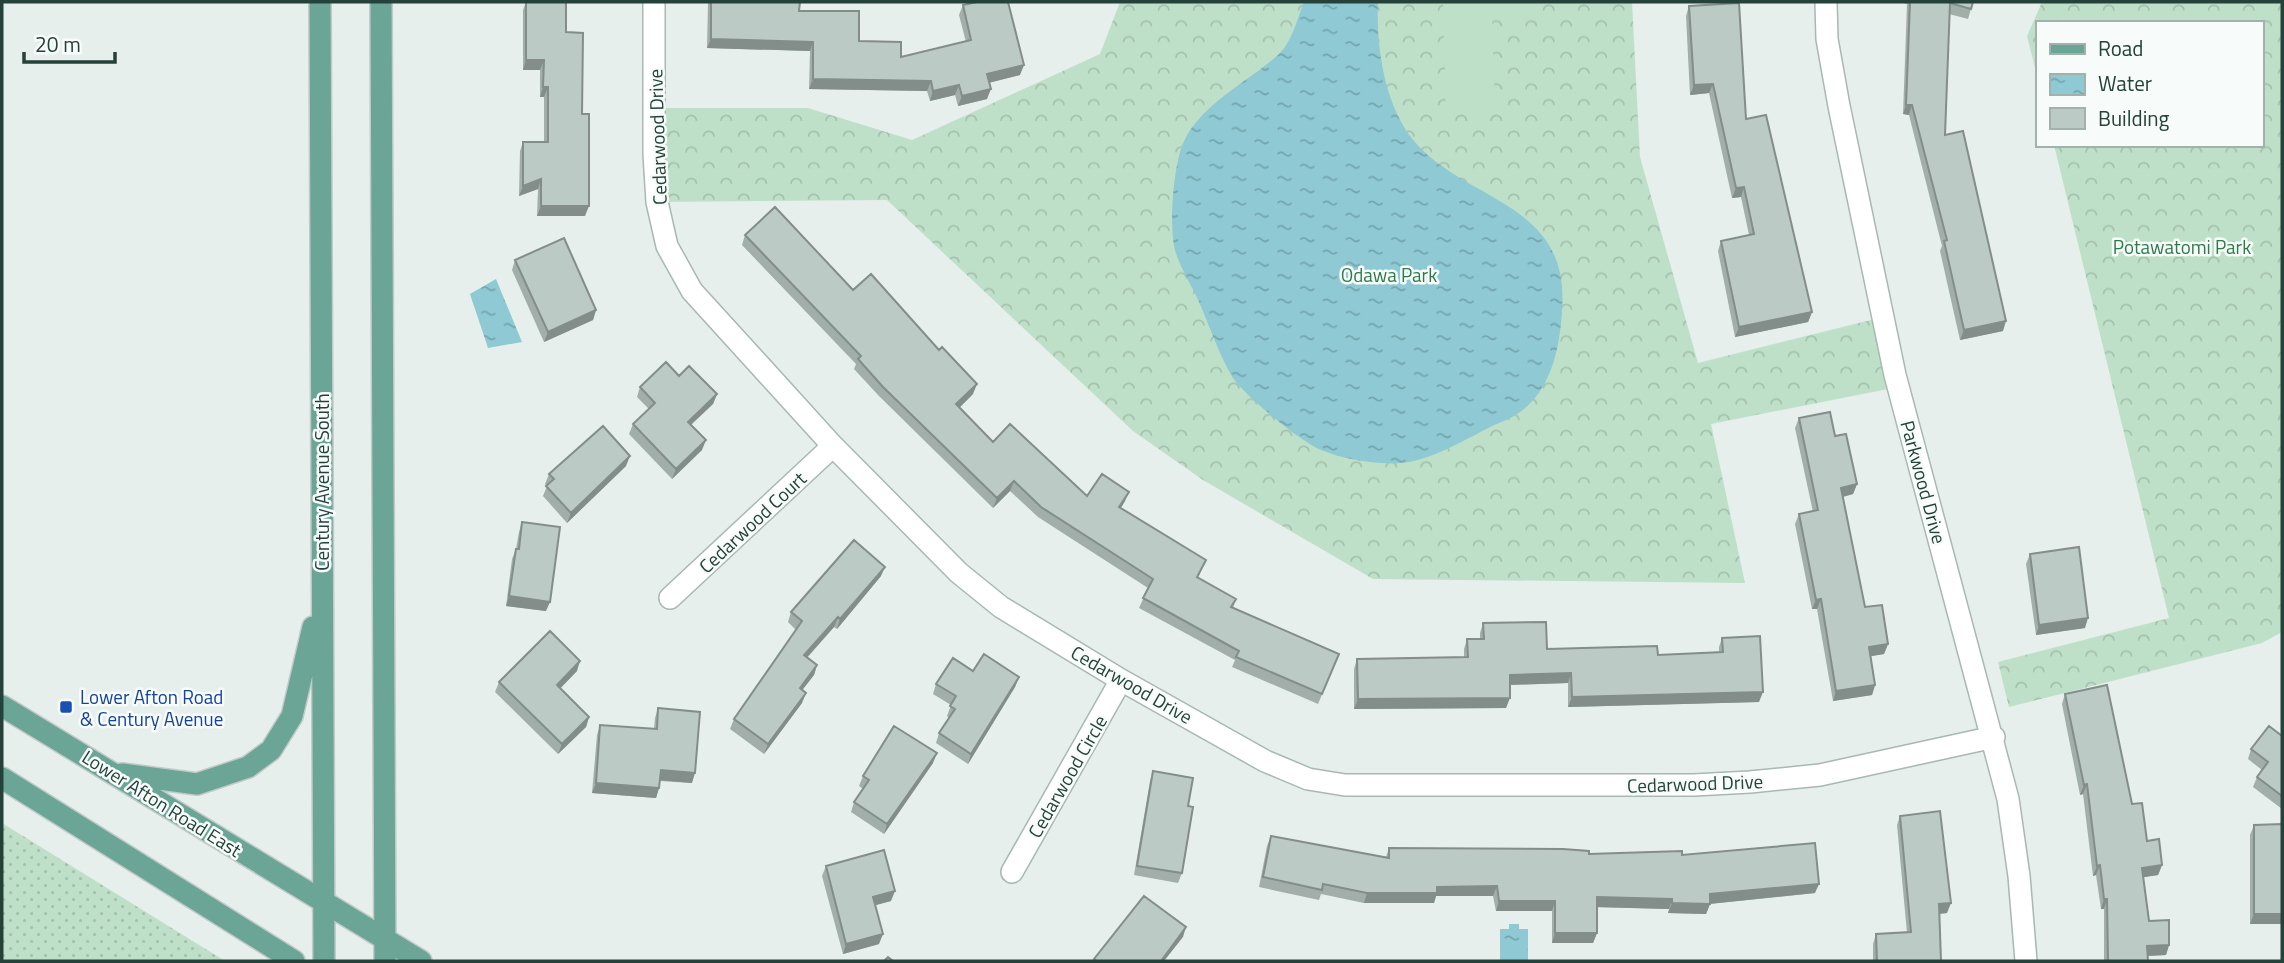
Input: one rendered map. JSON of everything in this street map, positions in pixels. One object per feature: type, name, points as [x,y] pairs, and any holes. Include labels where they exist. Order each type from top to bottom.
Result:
[{"type":"main road","name":"Century Avenue South","points":[[320,2],[324,961]]},
{"type":"main road","points":[[381,2],[385,961]]},
{"type":"main road","points":[[113,773],[197,784],[248,767],[271,750],[292,716],[321,591]]},
{"type":"main road","name":"Lower Afton Road East","points":[[2,706],[421,961]]},
{"type":"main road","points":[[2,778],[294,961]]},
{"type":"street","name":"Cedarwood Drive","points":[[654,2],[654,155],[657,202],[667,246],[692,291],[833,446],[959,573],[1001,607],[1121,680],[1265,761],[1308,779],[1345,785],[1694,785],[1820,775],[1994,737]]},
{"type":"street","name":"Parkwood Drive","points":[[1826,2],[1827,39],[1839,106],[1895,375],[1994,737],[2016,854],[2026,961]]},
{"type":"street","name":"Cedarwood Court","points":[[670,598],[833,446]]},
{"type":"street","name":"Cedarwood Circle","points":[[1012,872],[1121,680]]},
{"type":"green space","name":"Odawa Park","points":[[1120,2],[1632,2],[1640,157],[1698,363],[1883,317],[1898,387],[1711,424],[1745,583],[1373,579],[1203,480],[1133,431],[887,200],[657,202],[654,108],[808,108],[912,140],[1100,54]]},
{"type":"green space","points":[[1443,2],[1530,2],[1530,12],[1492,14],[1495,113],[1446,114]]},
{"type":"green space","name":"Potawatomi Park","points":[[2042,2],[2282,2],[2282,632],[2262,643],[2009,707],[1998,662],[2169,618],[2054,147],[2263,147],[2263,21],[2036,21],[2036,72],[2027,36]]},
{"type":"green space","points":[[2,823],[225,961],[2,961]]},
{"type":"water","points":[[1304,2],[1378,2],[1384,74],[1395,110],[1414,141],[1436,162],[1511,208],[1533,225],[1550,247],[1560,275],[1562,311],[1559,338],[1553,365],[1534,400],[1512,417],[1450,448],[1419,460],[1376,463],[1331,454],[1300,438],[1261,407],[1233,378],[1228,369],[1175,250],[1172,228],[1174,186],[1178,160],[1188,134],[1210,108],[1280,53],[1291,36]]},
{"type":"water","points":[[496,279],[522,342],[488,348],[470,294]]},
{"type":"water","points":[[1509,924],[1519,924],[1519,929],[1528,929],[1528,961],[1500,961],[1500,929],[1509,929]]},
{"type":"building","points":[[526,2],[566,2],[566,32],[583,33],[582,114],[589,114],[589,206],[541,206],[541,179],[523,186],[523,142],[548,142],[548,87],[543,87],[544,60],[526,60]]},
{"type":"building","points":[[711,2],[800,2],[799,11],[859,11],[859,41],[901,42],[901,57],[971,40],[963,5],[1008,2],[1024,65],[987,74],[991,89],[962,96],[959,85],[933,91],[931,81],[813,79],[813,42],[711,39]]},
{"type":"building","points":[[1910,2],[1973,2],[1971,9],[1950,3],[1945,135],[1963,131],[2006,321],[1964,330],[1944,241],[1947,240],[1912,105],[1906,105]]},
{"type":"building","points":[[1739,3],[1746,119],[1766,115],[1812,312],[1739,327],[1721,241],[1754,234],[1744,187],[1736,188],[1713,84],[1694,85],[1689,6]]},
{"type":"building","points":[[775,207],[853,290],[871,274],[939,350],[942,347],[977,384],[956,404],[993,442],[1010,424],[1087,496],[1102,474],[1129,492],[1119,507],[1206,560],[1197,577],[1236,599],[1231,607],[1339,654],[1322,694],[1236,657],[1239,651],[1143,598],[1153,579],[1041,507],[1014,481],[997,498],[883,387],[858,359],[861,356],[745,235]]},
{"type":"building","points":[[564,238],[596,310],[548,332],[515,260]]},
{"type":"building","points":[[666,362],[679,376],[689,366],[717,394],[688,422],[706,440],[676,469],[633,424],[655,403],[640,387]]},
{"type":"building","points":[[1830,412],[1835,436],[1846,434],[1857,484],[1841,488],[1865,607],[1882,605],[1888,644],[1869,647],[1875,685],[1836,691],[1821,599],[1816,600],[1799,514],[1818,510],[1799,418]]},
{"type":"building","points":[[603,426],[630,456],[571,513],[546,486],[554,479],[549,474]]},
{"type":"building","points":[[522,522],[560,527],[550,602],[509,596]]},
{"type":"building","points":[[854,540],[885,567],[840,619],[838,617],[804,655],[817,665],[800,688],[806,693],[768,744],[734,719],[802,621],[791,612]]},
{"type":"building","points":[[2079,547],[2088,618],[2039,625],[2030,554]]},
{"type":"building","points":[[1546,622],[1547,649],[1657,646],[1658,655],[1723,652],[1722,638],[1760,636],[1763,692],[1572,697],[1571,673],[1510,675],[1510,698],[1358,699],[1357,659],[1468,657],[1467,639],[1484,639],[1483,623]]},
{"type":"building","points":[[550,631],[580,661],[557,685],[589,717],[562,744],[499,682]]},
{"type":"building","points":[[984,654],[1019,677],[971,754],[939,733],[955,709],[950,706],[956,696],[936,684],[953,658],[973,671]]},
{"type":"building","points":[[2107,685],[2132,804],[2142,803],[2147,841],[2159,839],[2162,865],[2142,868],[2149,921],[2169,920],[2169,945],[2147,946],[2148,961],[2108,961],[2107,899],[2104,899],[2100,865],[2097,866],[2087,784],[2084,785],[2065,694]]},
{"type":"building","points":[[658,708],[700,712],[695,773],[661,770],[659,788],[596,783],[600,725],[657,729]]},
{"type":"building","points":[[894,726],[937,753],[887,824],[854,802],[869,780],[863,776]]},
{"type":"building","points":[[2269,726],[2282,736],[2282,796],[2257,777],[2268,762],[2251,749]]},
{"type":"building","points":[[1153,771],[1193,778],[1188,806],[1193,807],[1182,873],[1137,866]]},
{"type":"building","points":[[1940,811],[1951,903],[1939,904],[1941,961],[1877,961],[1876,934],[1911,932],[1900,816]]},
{"type":"building","points":[[2282,824],[2282,914],[2254,914],[2254,825]]},
{"type":"building","points":[[1271,836],[1389,858],[1389,848],[1563,849],[1589,851],[1589,854],[1682,851],[1682,855],[1815,843],[1819,884],[1710,894],[1710,904],[1672,903],[1672,899],[1597,897],[1597,933],[1555,933],[1555,901],[1499,901],[1497,886],[1437,887],[1437,893],[1367,893],[1323,884],[1322,890],[1263,877]]},
{"type":"building","points":[[884,850],[895,891],[873,897],[883,934],[846,944],[826,866]]},
{"type":"building","points":[[1144,896],[1186,927],[1161,961],[1094,959]]},
{"type":"place","name":"Lower Afton Road & Century Avenue","points":[[66,707]]}]
